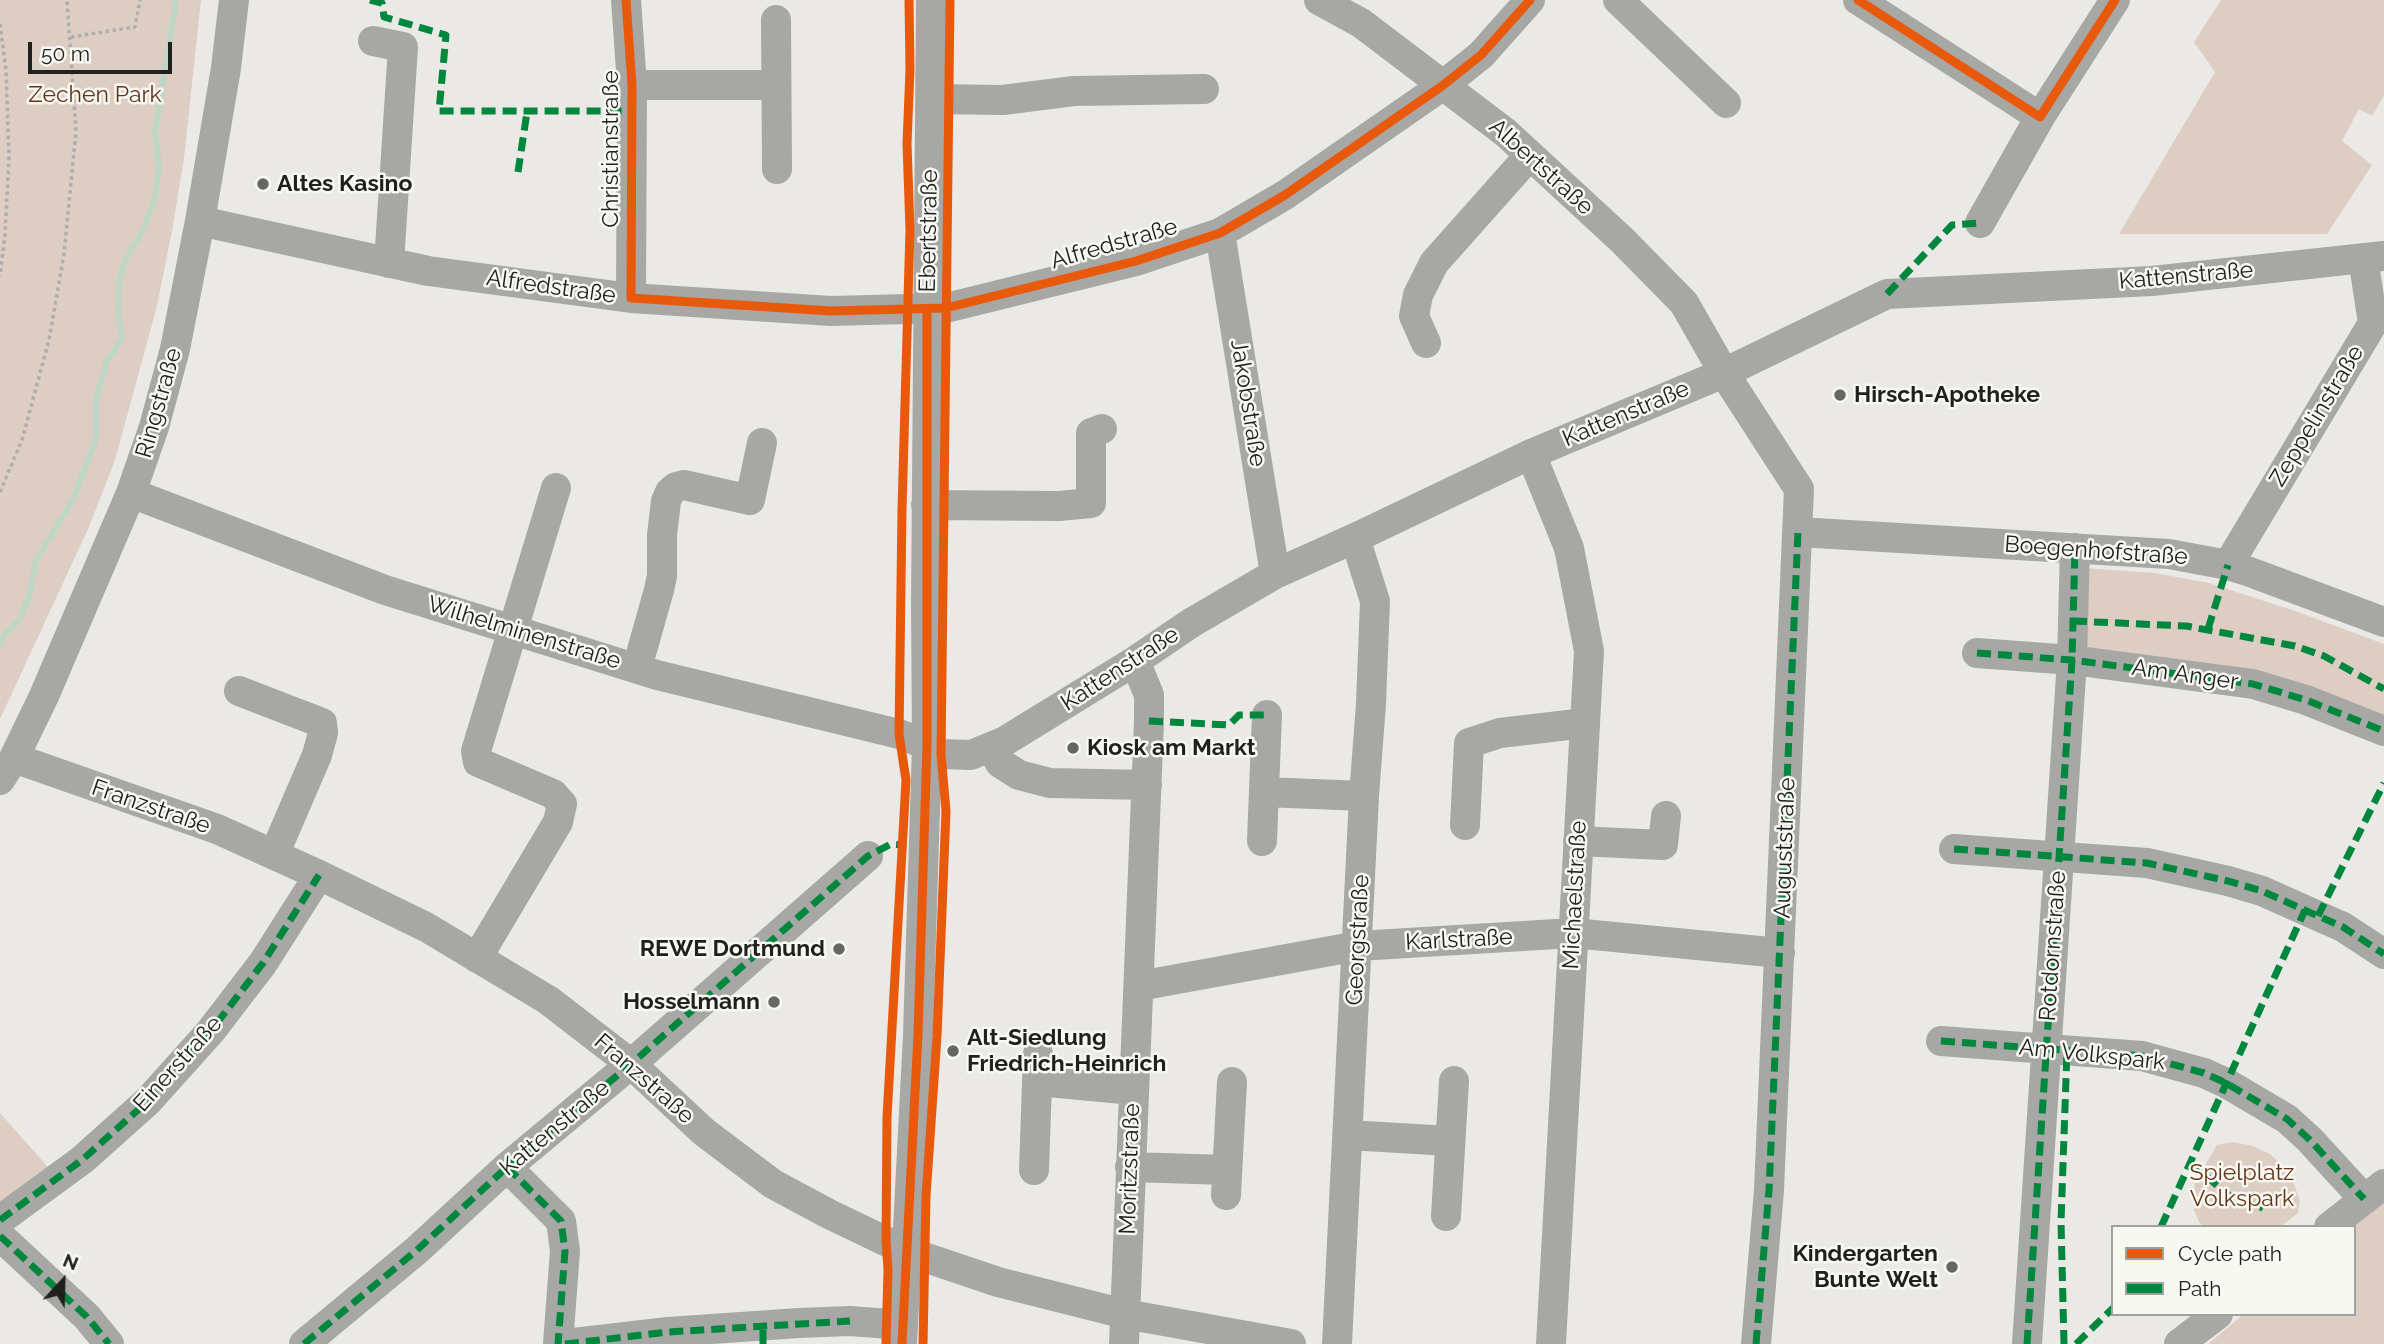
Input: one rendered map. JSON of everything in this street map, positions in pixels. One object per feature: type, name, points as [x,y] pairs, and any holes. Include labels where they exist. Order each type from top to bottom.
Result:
[{"type":"street","name":"Ringstraße","points":[[7,769],[44,696],[131,493],[154,427],[175,349],[200,221],[226,68],[234,0]]},
{"type":"street","name":"Christianstraße","points":[[626,0],[632,85],[631,298]]},
{"type":"street","name":"Ebertstraße","points":[[903,1335],[905,1251],[918,1035],[927,745],[927,309],[931,0]]},
{"type":"street","name":"Albertstraße","points":[[1319,0],[1361,23],[1506,133],[1530,155],[1622,240],[1684,303],[1724,373]]},
{"type":"street","name":"Alfredstraße","points":[[200,221],[428,271],[631,298],[831,311],[946,308],[1136,261],[1220,233],[1285,195],[1443,86],[1481,55],[1531,0]]},
{"type":"street","points":[[1618,0],[1726,103]]},
{"type":"street","points":[[1857,0],[2039,117]]},
{"type":"street","points":[[1980,223],[2039,117],[2115,0]]},
{"type":"street","points":[[776,20],[777,169]]},
{"type":"street","points":[[373,41],[403,47],[389,263]]},
{"type":"street","points":[[632,85],[776,85]]},
{"type":"street","points":[[931,99],[1003,100],[1074,91],[1204,89]]},
{"type":"street","points":[[1426,343],[1414,316],[1418,295],[1434,263],[1530,155]]},
{"type":"street","name":"Jakobstraße","points":[[1220,233],[1275,574]]},
{"type":"street","name":"Kattenstraße","points":[[927,745],[941,754],[971,755],[1005,741],[1191,623],[1275,574],[1531,454],[1724,373],[1887,294],[2152,281],[2373,257]]},
{"type":"street","name":"Zeppelinstraße","points":[[2228,565],[2378,326],[2373,257]]},
{"type":"street","name":"Auguststraße","points":[[1724,373],[1799,489],[1769,1190],[1756,1344]]},
{"type":"street","points":[[926,505],[1059,506],[1091,503],[1091,433],[1102,429]]},
{"type":"street","points":[[637,668],[662,576],[662,535],[666,501],[670,492],[684,485],[750,500],[762,443]]},
{"type":"street","name":"Michaelstraße","points":[[1531,454],[1569,548],[1589,651],[1551,1344]]},
{"type":"street","points":[[477,958],[558,822],[562,804],[553,794],[478,762],[476,751],[556,488]]},
{"type":"street","name":"Wilhelminenstraße","points":[[131,493],[385,590],[637,668],[899,734],[927,745]]},
{"type":"street","name":"Boegenhofstraße","points":[[1798,532],[2169,554],[2228,565],[2384,622]]},
{"type":"street","name":"Georgstraße","points":[[1337,1344],[1375,601],[1355,538]]},
{"type":"street","name":"Rotdornstraße","points":[[2027,1344],[2072,660],[2075,548]]},
{"type":"street","name":"Am Anger","points":[[1977,653],[2072,660],[2253,684],[2306,700],[2384,732]]},
{"type":"street","name":"Moritzstraße","points":[[1124,1344],[1149,695],[1135,660]]},
{"type":"street","points":[[239,691],[322,723],[323,733],[317,755],[274,855]]},
{"type":"street","points":[[1262,841],[1267,715]]},
{"type":"street","points":[[1465,825],[1469,743],[1500,733],[1585,723]]},
{"type":"street","points":[[991,747],[1000,763],[1019,775],[1051,783],[1147,785]]},
{"type":"street","name":"Franzstraße","points":[[7,769],[217,829],[426,927],[548,1000],[631,1065],[704,1132],[773,1184],[905,1251],[998,1282],[1125,1314],[1291,1344]]},
{"type":"street","points":[[1264,793],[1364,796]]},
{"type":"street","points":[[1578,841],[1663,845],[1666,816]]},
{"type":"street","points":[[1954,849],[2147,863],[2228,881],[2262,891],[2318,916],[2384,954]]},
{"type":"street","name":"Kattenstraße","points":[[304,1344],[417,1250],[507,1167],[631,1065],[868,856]]},
{"type":"street","name":"Einerstraße","points":[[0,1220],[82,1160],[148,1101],[210,1032],[262,963],[319,875]]},
{"type":"street","name":"Karlstraße","points":[[1139,986],[1358,946],[1573,933],[1780,953]]},
{"type":"street","name":"Am Volkspark","points":[[1941,1041],[2142,1056],[2175,1064],[2226,1083],[2287,1119],[2374,1192]]},
{"type":"street","points":[[1034,1170],[1037,1068],[1133,1090]]},
{"type":"street","points":[[1446,1216],[1454,1081]]},
{"type":"street","points":[[1130,1167],[1226,1183],[1232,1082]]},
{"type":"street","points":[[1348,1135],[1450,1141]]},
{"type":"street","points":[[507,1167],[561,1222],[565,1251],[558,1344]]},
{"type":"street","points":[[2332,1225],[2374,1192]]},
{"type":"street","points":[[0,1236],[87,1317],[109,1344]]},
{"type":"street","points":[[2179,1344],[2214,1316]]},
{"type":"street","points":[[565,1344],[668,1332],[850,1321],[903,1335]]},
{"type":"path","points":[[0,492],[22,440],[42,365],[64,254],[76,131],[67,0]]},
{"type":"path","points":[[71,37],[135,27],[140,0]]},
{"type":"path","points":[[0,24],[6,70],[9,158],[0,276]]},
{"type":"green space","name":"Zechen Park","points":[[0,0],[201,0],[184,158],[172,231],[157,306],[115,460],[89,527],[0,719]]},
{"type":"green space","points":[[2221,0],[2384,0],[2384,96],[2372,116],[2359,109],[2342,141],[2372,165],[2327,234],[2119,234],[2215,72],[2194,42]]},
{"type":"green space","points":[[2083,568],[2155,573],[2209,583],[2384,644],[2384,724],[2088,659]]},
{"type":"green space","points":[[0,1113],[48,1167],[0,1203]]},
{"type":"green space","name":"Spielplatz Volkspark","points":[[2233,1142],[2253,1146],[2270,1154],[2292,1178],[2300,1201],[2298,1213],[2283,1225],[2202,1225],[2194,1210],[2195,1183],[2217,1145]]},
{"type":"green space","points":[[2384,1202],[2384,1344],[2208,1344],[2242,1316],[2356,1316],[2355,1225]]},
{"type":"waterway","points":[[0,644],[1,639],[20,618],[29,597],[36,561],[74,497],[96,439],[96,399],[107,361],[122,338],[118,313],[119,282],[125,260],[142,232],[155,198],[159,165],[155,132],[176,0]]},
{"type":"marked path","points":[[370,0],[382,3],[384,17],[446,35],[439,111],[632,111]]},
{"type":"marked path","points":[[518,172],[527,112]]},
{"type":"marked path","points":[[1887,294],[1952,225],[1980,223]]},
{"type":"marked path","points":[[1756,1344],[1769,1190],[1798,532]]},
{"type":"marked path","points":[[2027,1344],[2072,660],[2075,548]]},
{"type":"marked path","points":[[2208,629],[2228,565]]},
{"type":"marked path","points":[[2073,621],[2186,626],[2295,646],[2324,656],[2384,689]]},
{"type":"marked path","points":[[1977,653],[2072,660],[2253,684],[2306,700],[2384,731]]},
{"type":"marked path","points":[[1149,721],[1229,725],[1239,715],[1267,715]]},
{"type":"marked path","points":[[2318,916],[2384,783]]},
{"type":"marked path","points":[[304,1344],[417,1250],[507,1167],[631,1064],[868,856],[891,844],[903,845]]},
{"type":"marked path","points":[[1954,849],[2147,863],[2228,881],[2262,891],[2343,927],[2384,954]]},
{"type":"marked path","points":[[0,1220],[82,1160],[148,1101],[210,1032],[263,963],[319,875]]},
{"type":"marked path","points":[[2162,1225],[2305,910]]},
{"type":"marked path","points":[[1941,1041],[2142,1056],[2204,1073],[2287,1119],[2364,1199]]},
{"type":"marked path","points":[[2064,1344],[2061,1222],[2067,1050]]},
{"type":"marked path","points":[[2190,1163],[2231,1197],[2263,1208]]},
{"type":"marked path","points":[[507,1167],[561,1221],[565,1251],[558,1344]]},
{"type":"marked path","points":[[0,1236],[87,1317],[109,1344]]},
{"type":"marked path","points":[[2076,1344],[2111,1310]]},
{"type":"marked path","points":[[565,1344],[668,1332],[850,1321]]},
{"type":"marked path","points":[[763,1326],[763,1344]]},
{"type":"cycle path","points":[[626,0],[632,85],[631,298],[831,311],[946,308],[1136,261],[1220,233],[1285,195],[1442,86],[1481,55],[1530,0]]},
{"type":"cycle path","points":[[886,1344],[887,1117],[906,780],[899,734],[910,230],[907,144],[909,0]]},
{"type":"cycle path","points":[[923,1344],[926,1196],[937,1036],[946,811],[941,754],[950,0]]},
{"type":"cycle path","points":[[1858,0],[2040,117],[2115,0]]},
{"type":"cycle path","points":[[902,1344],[918,1035],[927,745],[927,309]]},
{"type":"place","name":"Altes Kasino","points":[[263,184]]},
{"type":"place","name":"Hirsch-Apotheke","points":[[1840,395]]},
{"type":"place","name":"Kiosk am Markt","points":[[1073,748]]},
{"type":"place","name":"REWE Dortmund","points":[[839,949]]},
{"type":"place","name":"Hosselmann","points":[[774,1002]]},
{"type":"place","name":"Alt-Siedlung Friedrich-Heinrich","points":[[953,1051]]},
{"type":"place","name":"Kindergarten Bunte Welt","points":[[1952,1267]]}]
